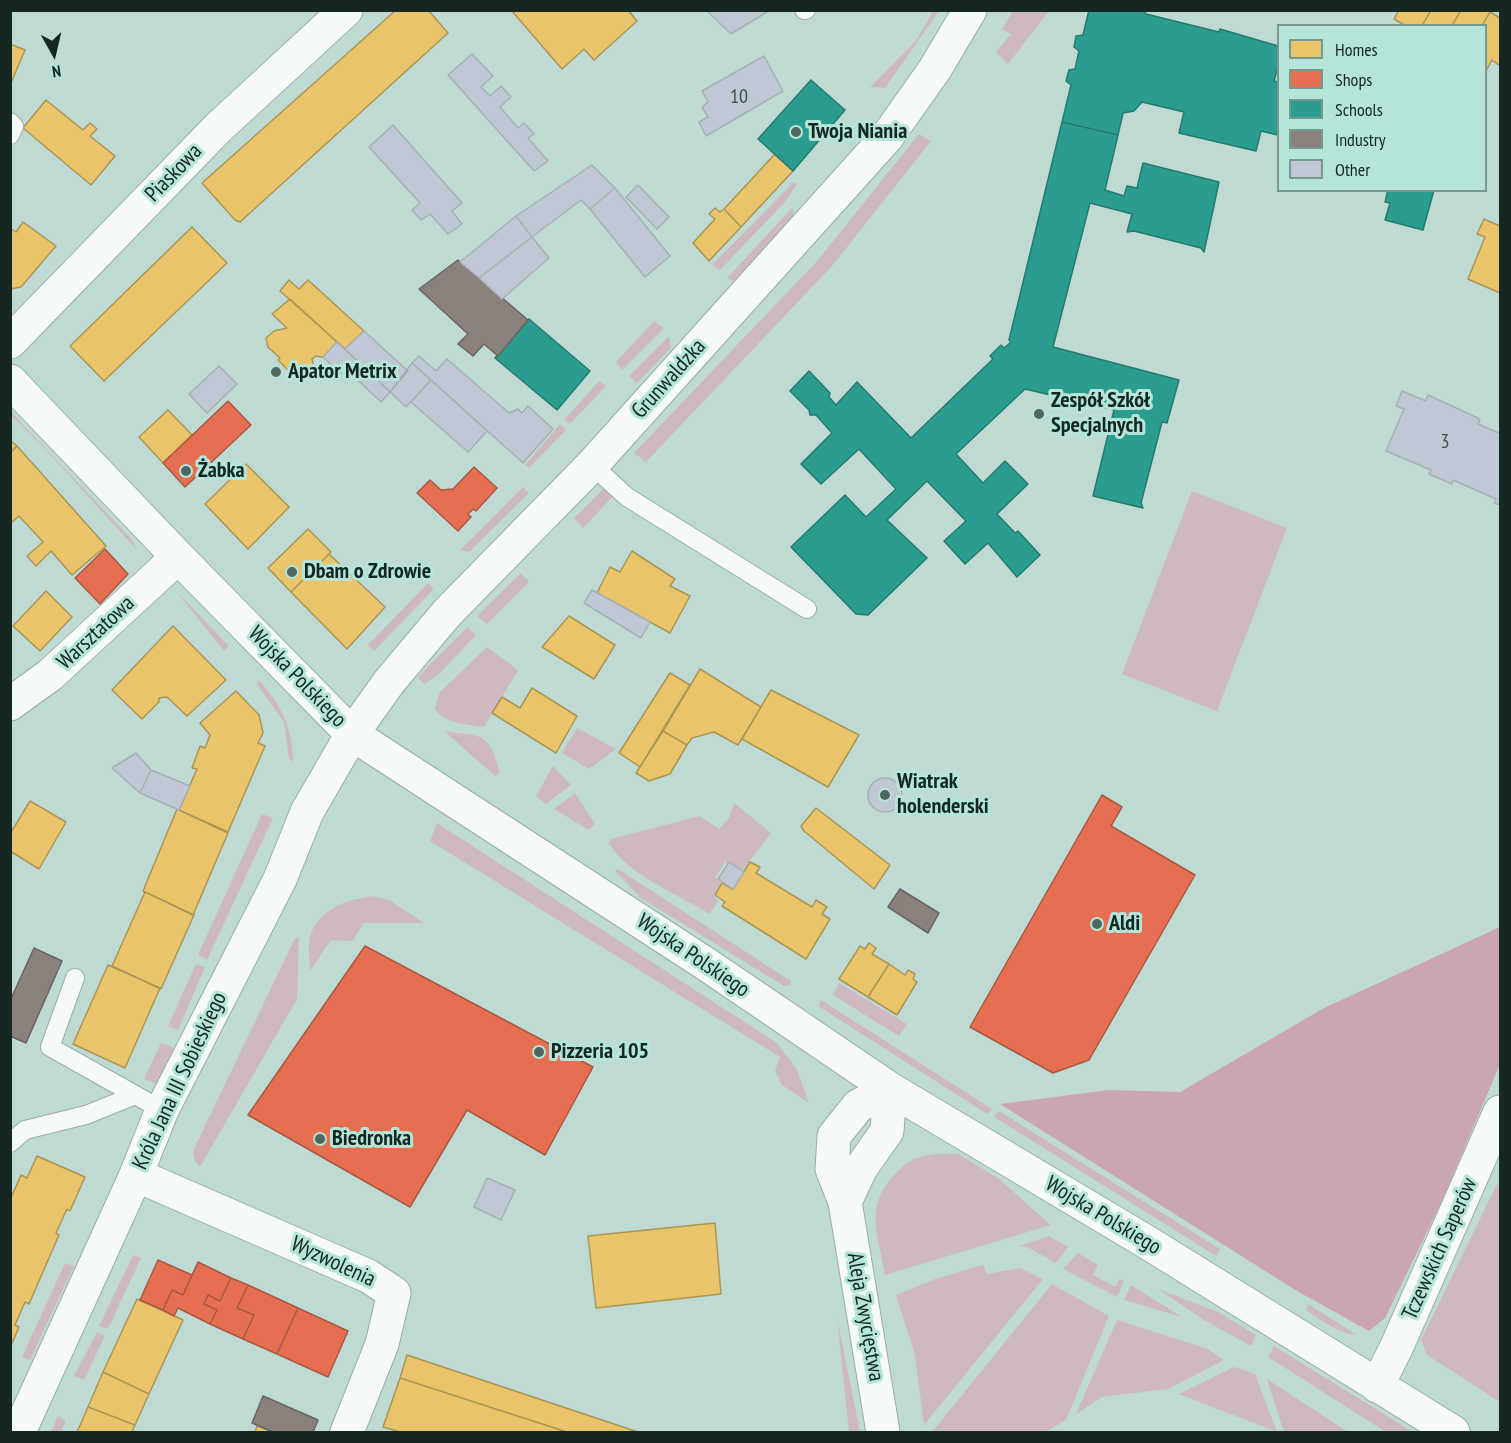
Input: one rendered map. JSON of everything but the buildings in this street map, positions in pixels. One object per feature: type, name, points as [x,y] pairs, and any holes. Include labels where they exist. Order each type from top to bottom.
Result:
[{"type":"street","name":"Piaskowa","points":[[10,342],[218,128],[346,10]]},
{"type":"street","name":"Grunwaldzka","points":[[352,734],[389,682],[447,613],[592,465],[898,123],[970,10]]},
{"type":"street","name":"Wojska Polskiego","points":[[10,381],[178,557],[352,734],[696,958],[890,1089],[1145,1240],[1454,1432]]},
{"type":"street","name":"Warsztatowa","points":[[10,704],[50,675],[178,557]]},
{"type":"street","name":"Króla Jana III Sobieskiego","points":[[19,1432],[136,1175],[162,1110],[280,879],[307,812],[352,734]]},
{"type":"street","name":"Aleja Zwycięstwa","points":[[883,1432],[845,1202],[832,1169],[834,1136],[858,1106],[890,1089]]},
{"type":"street","name":"Tczewskich Saperów","points":[[1377,1386],[1397,1346],[1500,1112]]},
{"type":"street","name":"Wyzwolenia","points":[[136,1175],[368,1276],[394,1293],[382,1344],[347,1432]]},
{"type":"lane","points":[[10,122],[14,126],[10,135]]},
{"type":"lane","points":[[592,465],[627,497],[807,609]]},
{"type":"lane","points":[[75,978],[50,1047],[133,1096],[162,1110]]},
{"type":"lane","points":[[10,1143],[25,1130],[86,1115],[133,1096]]},
{"type":"shaded area","points":[[933,11],[939,11],[885,88],[870,87],[916,41]]},
{"type":"shaded area","points":[[1013,11],[1049,11],[1008,64],[996,52],[1011,34],[1002,29]]},
{"type":"shaded area","points":[[919,134],[931,141],[832,266],[646,462],[634,453],[818,260]]},
{"type":"shaded area","points":[[794,182],[797,184],[785,202],[720,270],[712,265]]},
{"type":"shaded area","points":[[793,207],[793,217],[734,281],[727,278]]},
{"type":"shaded area","points":[[654,321],[664,328],[622,370],[616,362]]},
{"type":"shaded area","points":[[669,336],[671,348],[637,383],[629,376]]},
{"type":"shaded area","points":[[599,381],[606,386],[570,424],[564,420]]},
{"type":"shaded area","points":[[11,412],[133,541],[137,550],[11,415]]},
{"type":"shaded area","points":[[560,424],[566,430],[529,468],[525,465]]},
{"type":"shaded area","points":[[606,486],[616,493],[583,528],[574,518]]},
{"type":"shaded area","points":[[523,487],[529,493],[469,552],[460,550]]},
{"type":"shaded area","points":[[1192,491],[1287,528],[1217,711],[1122,674]]},
{"type":"shaded area","points":[[521,573],[529,582],[487,624],[477,616]]},
{"type":"shaded area","points":[[428,583],[434,589],[374,651],[368,645]]},
{"type":"shaded area","points":[[177,592],[229,646],[224,651]]},
{"type":"shaded area","points":[[467,627],[476,635],[439,674],[424,684],[418,677]]},
{"type":"shaded area","points":[[487,647],[518,670],[484,727],[444,718],[435,709],[439,693]]},
{"type":"shaded area","points":[[259,680],[274,699],[284,718],[291,738],[293,762],[289,758],[284,722],[257,684]]},
{"type":"shaded area","points":[[577,728],[616,749],[589,769],[562,753]]},
{"type":"shaded area","points":[[444,731],[482,738],[491,748],[500,772],[495,776]]},
{"type":"shaded area","points":[[553,766],[571,785],[546,804],[536,796]]},
{"type":"shaded area","points":[[575,793],[595,824],[589,830],[554,809]]},
{"type":"shaded area","points":[[734,803],[771,833],[743,870],[725,862],[715,878],[721,882],[714,895],[718,901],[710,914],[640,874],[617,854],[609,843],[611,839],[700,816],[719,829],[729,818]]},
{"type":"shaded area","points":[[262,814],[273,818],[207,960],[198,955]]},
{"type":"shaded area","points":[[437,823],[777,1043],[796,1068],[809,1103],[782,1085],[775,1070],[780,1057],[430,841]]},
{"type":"shaded area","points":[[618,869],[791,981],[791,985],[784,986],[641,898],[615,871]]},
{"type":"shaded area","points":[[372,896],[389,900],[424,923],[363,923],[353,941],[331,940],[310,971],[309,942],[316,924],[337,906]]},
{"type":"shaded area","points":[[1500,927],[1500,1064],[1443,1199],[1385,1318],[1369,1331],[1297,1291],[1000,1104],[1109,1090],[1180,1092],[1324,1008]]},
{"type":"shaded area","points":[[295,938],[299,938],[297,999],[200,1167],[195,1161],[193,1151]]},
{"type":"shaded area","points":[[196,964],[205,967],[178,1030],[168,1026]]},
{"type":"shaded area","points":[[839,983],[907,1024],[899,1036],[833,995]]},
{"type":"shaded area","points":[[821,1000],[992,1109],[987,1114],[818,1006]]},
{"type":"shaded area","points":[[161,1043],[174,1048],[159,1085],[144,1079]]},
{"type":"shaded area","points":[[999,1111],[1220,1249],[1216,1256],[994,1117]]},
{"type":"shaded area","points":[[958,1154],[998,1178],[1051,1225],[885,1275],[876,1222],[879,1198],[893,1176],[906,1164],[919,1157]]},
{"type":"shaded area","points":[[1497,1184],[1500,1186],[1500,1402],[1427,1355],[1421,1340]]},
{"type":"shaded area","points":[[1049,1236],[1068,1247],[1056,1263],[1029,1248],[1019,1246]]},
{"type":"shaded area","points":[[1078,1253],[1098,1265],[1093,1275],[1115,1287],[1120,1279],[1124,1281],[1117,1297],[1063,1269]]},
{"type":"shaded area","points":[[133,1255],[141,1258],[108,1329],[99,1326]]},
{"type":"shaded area","points":[[65,1263],[74,1266],[30,1360],[22,1357]]},
{"type":"shaded area","points":[[983,1265],[987,1274],[1020,1268],[1043,1279],[924,1425],[915,1355],[896,1295],[935,1279]]},
{"type":"shaded area","points":[[1052,1284],[1109,1316],[1066,1420],[1045,1432],[932,1432]]},
{"type":"shaded area","points":[[1131,1285],[1182,1317],[1124,1300]]},
{"type":"shaded area","points":[[1158,1289],[1218,1312],[1256,1335],[1251,1346],[1204,1320]]},
{"type":"shaded area","points":[[1308,1304],[1357,1335],[1343,1332],[1324,1322],[1306,1310]]},
{"type":"shaded area","points":[[837,1318],[860,1432],[849,1432]]},
{"type":"shaded area","points":[[1117,1320],[1208,1349],[1224,1360],[1168,1389],[1102,1397],[1076,1414]]},
{"type":"shaded area","points":[[97,1332],[105,1336],[84,1380],[74,1376]]},
{"type":"shaded area","points":[[1274,1346],[1413,1432],[1386,1432],[1268,1357]]},
{"type":"shaded area","points":[[1234,1367],[1255,1374],[1277,1432],[1179,1394]]},
{"type":"shaded area","points":[[1267,1379],[1348,1432],[1284,1432]]},
{"type":"shaded area","points":[[58,1416],[66,1421],[61,1432],[51,1432]]},
{"type":"place","name":"Twoja Niania","points":[[796,132]]},
{"type":"place","name":"Apator Metrix","points":[[276,372]]},
{"type":"place","name":"Zespół Szkół Specjalnych","points":[[1039,414]]},
{"type":"place","name":"Żabka","points":[[186,471]]},
{"type":"place","name":"Dbam o Zdrowie","points":[[292,572]]},
{"type":"place","name":"Wiatrak holenderski","points":[[885,795]]},
{"type":"place","name":"Aldi","points":[[1097,924]]},
{"type":"place","name":"Pizzeria 105","points":[[539,1052]]},
{"type":"place","name":"Biedronka","points":[[320,1139]]}]
